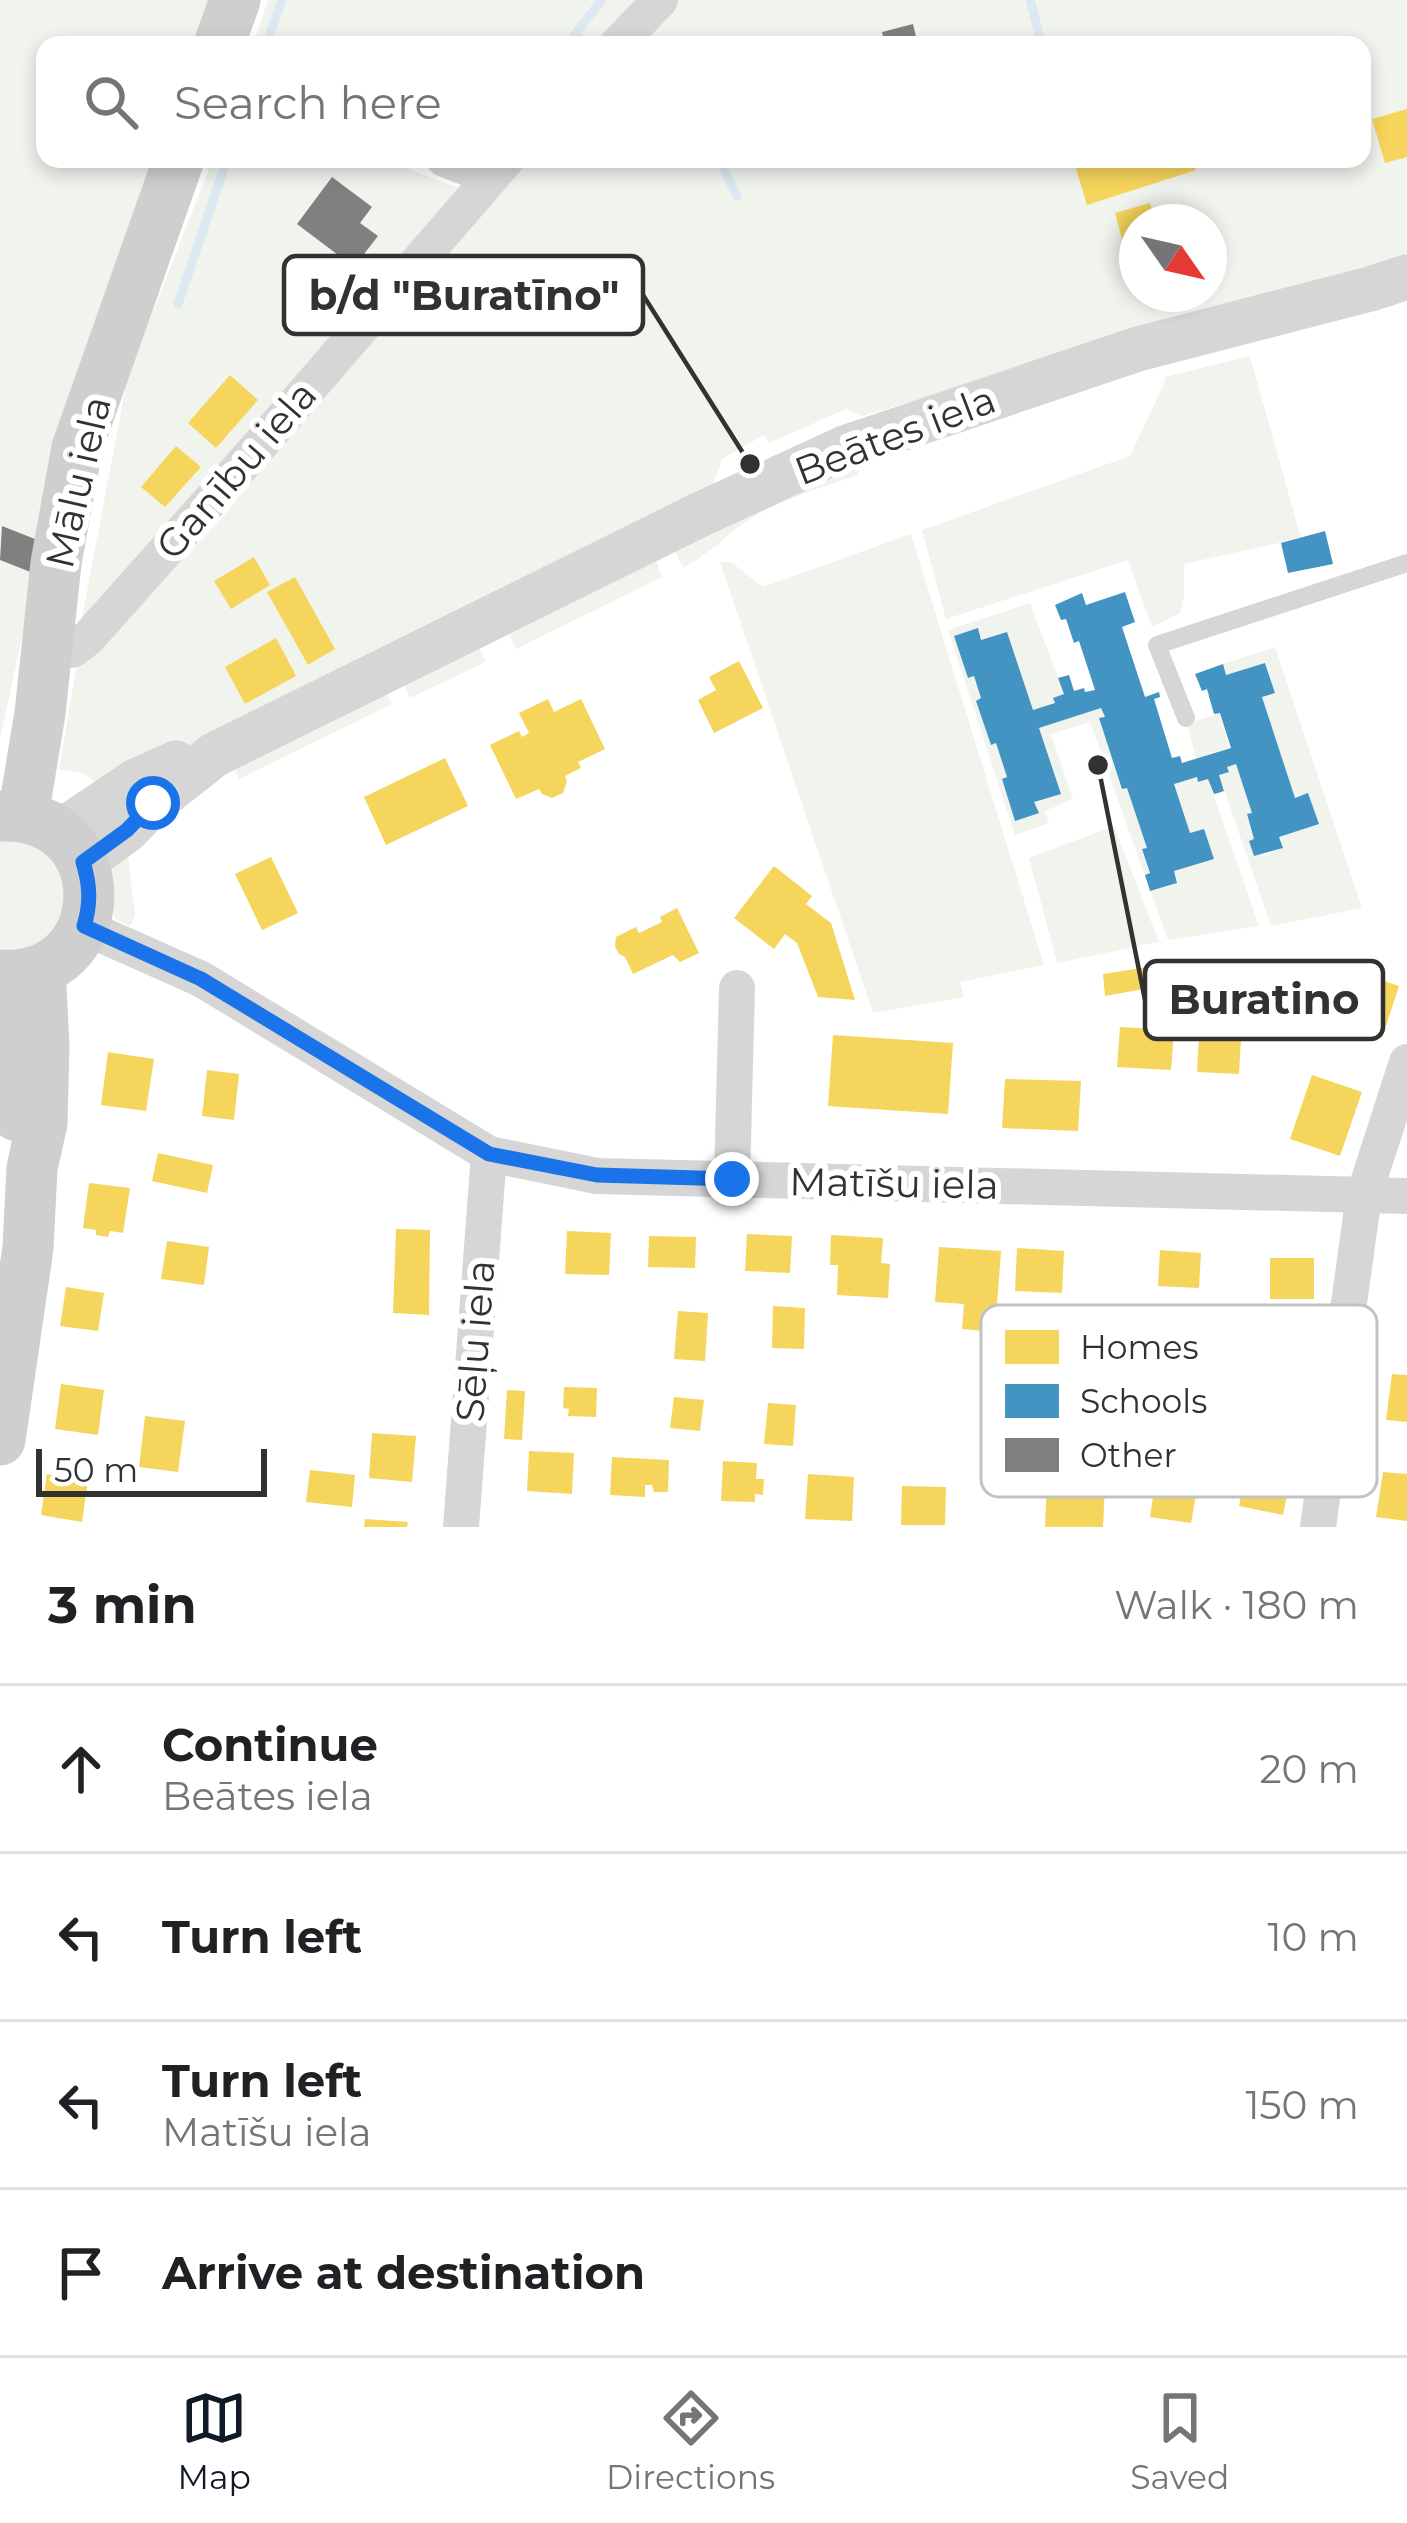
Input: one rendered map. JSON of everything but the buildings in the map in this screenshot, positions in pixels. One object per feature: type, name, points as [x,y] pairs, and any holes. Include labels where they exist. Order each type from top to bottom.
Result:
[{"type":"main road","points":[[223,36],[235,0]]},
{"type":"main road","name":"Mālu iela","points":[[84,926],[89,883],[42,832],[47,651],[56,563],[77,448],[176,168]]},
{"type":"main road","points":[[0,1440],[28,1248],[32,1168],[42,1123],[44,1045],[20,972],[59,960],[84,926]]},
{"type":"main road","points":[[0,1004],[18,1125],[32,1168]]},
{"type":"street","points":[[626,36],[660,0]]},
{"type":"street","name":"Ganību iela","points":[[47,651],[72,650],[88,638],[499,168]]},
{"type":"street","name":"Beātes iela","points":[[42,832],[127,830],[214,755],[699,515],[847,447],[1138,349],[1407,277]]},
{"type":"street","name":"Matīšu iela","points":[[84,926],[201,979],[489,1154],[597,1175],[1407,1196]]},
{"type":"street","points":[[732,1179],[737,988]]},
{"type":"street","points":[[1349,1305],[1364,1195],[1407,1062]]},
{"type":"street","name":"Sēļu iela","points":[[461,1527],[489,1154]]},
{"type":"street","points":[[1318,1527],[1322,1497]]},
{"type":"lane","points":[[1186,718],[1157,645],[1407,563]]},
{"type":"shaded area","points":[[0,0],[209,0],[196,36],[36,36],[36,168],[149,168],[69,422],[0,739]]},
{"type":"shaded area","points":[[268,0],[638,0],[603,36],[256,36]]},
{"type":"shaded area","points":[[662,0],[1407,0],[1407,255],[1227,306],[1227,204],[1119,204],[1119,312],[1206,312],[863,416],[846,409],[769,443],[764,435],[722,459],[713,486],[105,787],[82,773],[59,769],[76,669],[221,519],[513,168],[1371,168],[1371,36],[629,36]]},
{"type":"shaded area","points":[[209,168],[406,168],[461,189],[80,628],[128,375]]},
{"type":"shaded area","points":[[1250,356],[1301,538],[1184,564],[1180,613],[1152,627],[1128,560],[946,619],[922,530],[1130,456],[1165,377]]},
{"type":"shaded area","points":[[860,467],[857,475],[756,515],[683,568],[674,549]]},
{"type":"shaded area","points":[[911,534],[1044,965],[960,982],[964,997],[873,1013],[720,562],[731,562],[763,587]]},
{"type":"shaded area","points":[[655,558],[662,577],[516,649],[507,631]]},
{"type":"shaded area","points":[[1030,603],[1064,694],[1054,698],[1055,703],[1033,710],[1007,632],[981,640],[977,629],[954,636],[968,677],[974,676],[981,698],[976,701],[991,744],[996,743],[1015,820],[1038,813],[1034,802],[1060,793],[1039,728],[1101,708],[1105,717],[1099,719],[1147,848],[1142,850],[1155,890],[1178,883],[1174,871],[1213,859],[1204,829],[1190,833],[1174,784],[1208,779],[1259,926],[1168,940],[1090,722],[1051,734],[1073,799],[1045,811],[1049,823],[1015,835],[948,630]]},
{"type":"shaded area","points":[[478,645],[486,662],[410,698],[403,681]]},
{"type":"shaded area","points":[[1275,647],[1362,908],[1271,926],[1219,775],[1236,764],[1252,813],[1247,815],[1254,839],[1250,841],[1261,856],[1283,848],[1279,837],[1318,824],[1309,794],[1295,798],[1262,697],[1275,692],[1266,663],[1226,675],[1223,664]]},
{"type":"shaded area","points":[[385,691],[392,704],[239,779],[233,764]]},
{"type":"shaded area","points":[[1220,713],[1229,747],[1196,759],[1187,724]]},
{"type":"shaded area","points":[[1114,826],[1159,942],[1057,963],[1029,858]]},
{"type":"shaded area","points":[[0,831],[44,839],[75,891],[48,947],[0,957]]},
{"type":"shaded area","points":[[128,857],[135,915],[130,926],[113,915],[107,899],[111,859]]},
{"type":"waterway","points":[[269,36],[282,0]]},
{"type":"waterway","points":[[578,36],[602,0]]},
{"type":"waterway","points":[[1030,0],[1040,36]]},
{"type":"waterway","points":[[178,304],[224,168]]},
{"type":"waterway","points":[[723,168],[737,196]]},
{"type":"place","name":"b/d \"Buratīno\"","points":[[750,464]]},
{"type":"place","name":"Buratino","points":[[1098,765]]},
{"type":"route","points":[[153,803],[127,830],[83,862],[90,905],[84,926],[201,979],[489,1154],[597,1175],[732,1179]]}]
